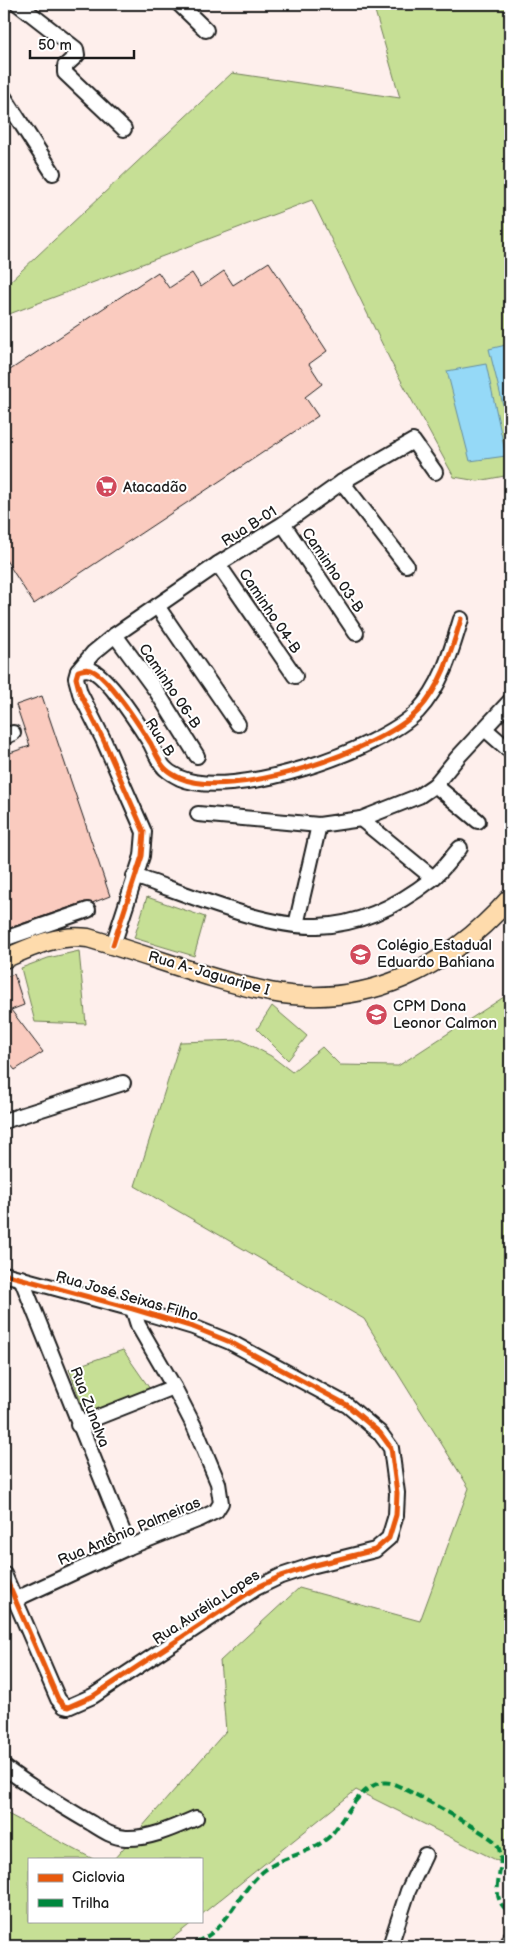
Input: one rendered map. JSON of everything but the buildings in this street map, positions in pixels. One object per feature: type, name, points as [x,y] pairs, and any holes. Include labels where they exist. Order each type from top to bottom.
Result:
[{"type":"main road","name":"Rua A- Jaguaripe I","points":[[4,959],[42,943],[75,936],[113,945],[271,992],[317,996],[341,994],[392,983],[442,959],[484,926],[510,898]]},
{"type":"street","points":[[18,4],[76,48],[77,56],[65,66],[65,73],[124,129]]},
{"type":"street","points":[[179,4],[206,30]]},
{"type":"street","points":[[4,97],[53,173]]},
{"type":"street","name":"Rua B-01","points":[[78,671],[93,653],[115,635],[218,564],[284,524],[342,482],[413,441],[435,472]]},
{"type":"street","points":[[342,482],[406,565]]},
{"type":"street","name":"Caminho 03-B","points":[[284,524],[356,633]]},
{"type":"street","name":"Caminho 04-B","points":[[218,564],[295,676]]},
{"type":"street","points":[[157,606],[238,724]]},
{"type":"street","name":"Rua B","points":[[78,671],[85,668],[94,671],[106,681],[142,730],[166,769],[191,782],[252,780],[299,770],[387,735],[418,711],[439,682],[448,663],[461,619]]},
{"type":"street","name":"Caminho 06-B","points":[[115,635],[157,692],[197,756]]},
{"type":"street","points":[[78,671],[76,678],[80,693],[103,739],[144,832],[142,856],[113,945]]},
{"type":"street","points":[[198,814],[319,825],[361,819],[419,796],[435,785],[510,701]]},
{"type":"street","points":[[485,729],[510,751]]},
{"type":"street","points":[[435,785],[478,820]]},
{"type":"street","points":[[361,819],[433,878]]},
{"type":"street","points":[[296,925],[319,825]]},
{"type":"street","points":[[134,876],[267,920],[296,925],[317,926],[372,915],[398,903],[433,878],[460,848]]},
{"type":"street","points":[[4,939],[88,910]]},
{"type":"street","points":[[4,1121],[123,1083]]},
{"type":"street","name":"Rua José Seixas Filho","points":[[4,1274],[193,1327],[230,1342],[347,1405]]},
{"type":"street","name":"Rua Zunalva","points":[[21,1278],[78,1425],[129,1547]]},
{"type":"street","name":"Rua Antônio Palmeiras","points":[[14,1600],[129,1547],[200,1519],[216,1511],[221,1503],[218,1483],[206,1456],[174,1387],[147,1342],[133,1309]]},
{"type":"street","points":[[78,1425],[174,1387]]},
{"type":"street","name":"Rua Aurélia Lopes","points":[[4,1574],[58,1699],[64,1706],[68,1707],[93,1696],[256,1588],[281,1576],[311,1566],[375,1550],[389,1538],[396,1515],[397,1493],[391,1448],[380,1433],[347,1405]]},
{"type":"street","points":[[4,1767],[52,1802],[108,1834],[125,1838],[136,1837],[156,1833],[196,1818]]},
{"type":"street","points":[[390,1946],[408,1891],[425,1855]]},
{"type":"street","points":[[506,1946],[510,1938]]},
{"type":"green space","points":[[373,4],[510,4],[510,475],[478,481],[454,477],[392,364],[312,200],[4,316],[4,287],[232,73],[400,98]]},
{"type":"green space","points":[[147,897],[205,917],[194,956],[134,938]]},
{"type":"green space","points":[[79,951],[86,1024],[35,1022],[21,968],[48,958]]},
{"type":"green space","points":[[510,993],[510,1867],[356,1790],[202,1914],[202,1858],[115,1858],[226,1731],[220,1661],[299,1588],[420,1621],[469,1488],[364,1319],[135,1186],[180,1042],[241,1040],[271,1056],[292,1072],[322,1047],[340,1065],[398,1066]]},
{"type":"green space","points":[[272,1006],[307,1036],[288,1060],[257,1029]]},
{"type":"green space","points":[[123,1350],[150,1389],[86,1417],[69,1369]]},
{"type":"green space","points":[[4,1812],[91,1858],[28,1858],[28,1922],[193,1922],[163,1946],[4,1946]]},
{"type":"water","points":[[510,344],[510,433],[489,349]]},
{"type":"water","points":[[486,364],[506,456],[470,461],[447,371]]},
{"type":"marked path","points":[[184,1946],[199,1941],[221,1924],[245,1891],[265,1870],[324,1841],[331,1835],[363,1793],[372,1786],[381,1783],[391,1783],[411,1792],[463,1821],[496,1843],[501,1861],[499,1898],[502,1905],[510,1912]]},
{"type":"cycle path","points":[[113,945],[142,856],[144,832],[103,739],[80,693],[76,678],[78,671],[86,669],[93,671],[110,686],[140,727],[164,768],[180,778],[204,783],[234,783],[304,768],[339,756],[372,742],[399,726],[418,711],[440,679],[461,619]]},
{"type":"cycle path","points":[[4,1274],[193,1327],[230,1342],[347,1405],[380,1433],[391,1448],[397,1493],[396,1515],[389,1538],[375,1550],[311,1566],[281,1576],[256,1588],[93,1696],[68,1707],[64,1706],[58,1699],[4,1574]]},
{"type":"place","name":"Atacadão","points":[[107,487]]},
{"type":"place","name":"Colégio Estadual Eduardo Bahiana","points":[[361,954]]},
{"type":"place","name":"CPM Dona Leonor Calmon","points":[[377,1015]]}]
